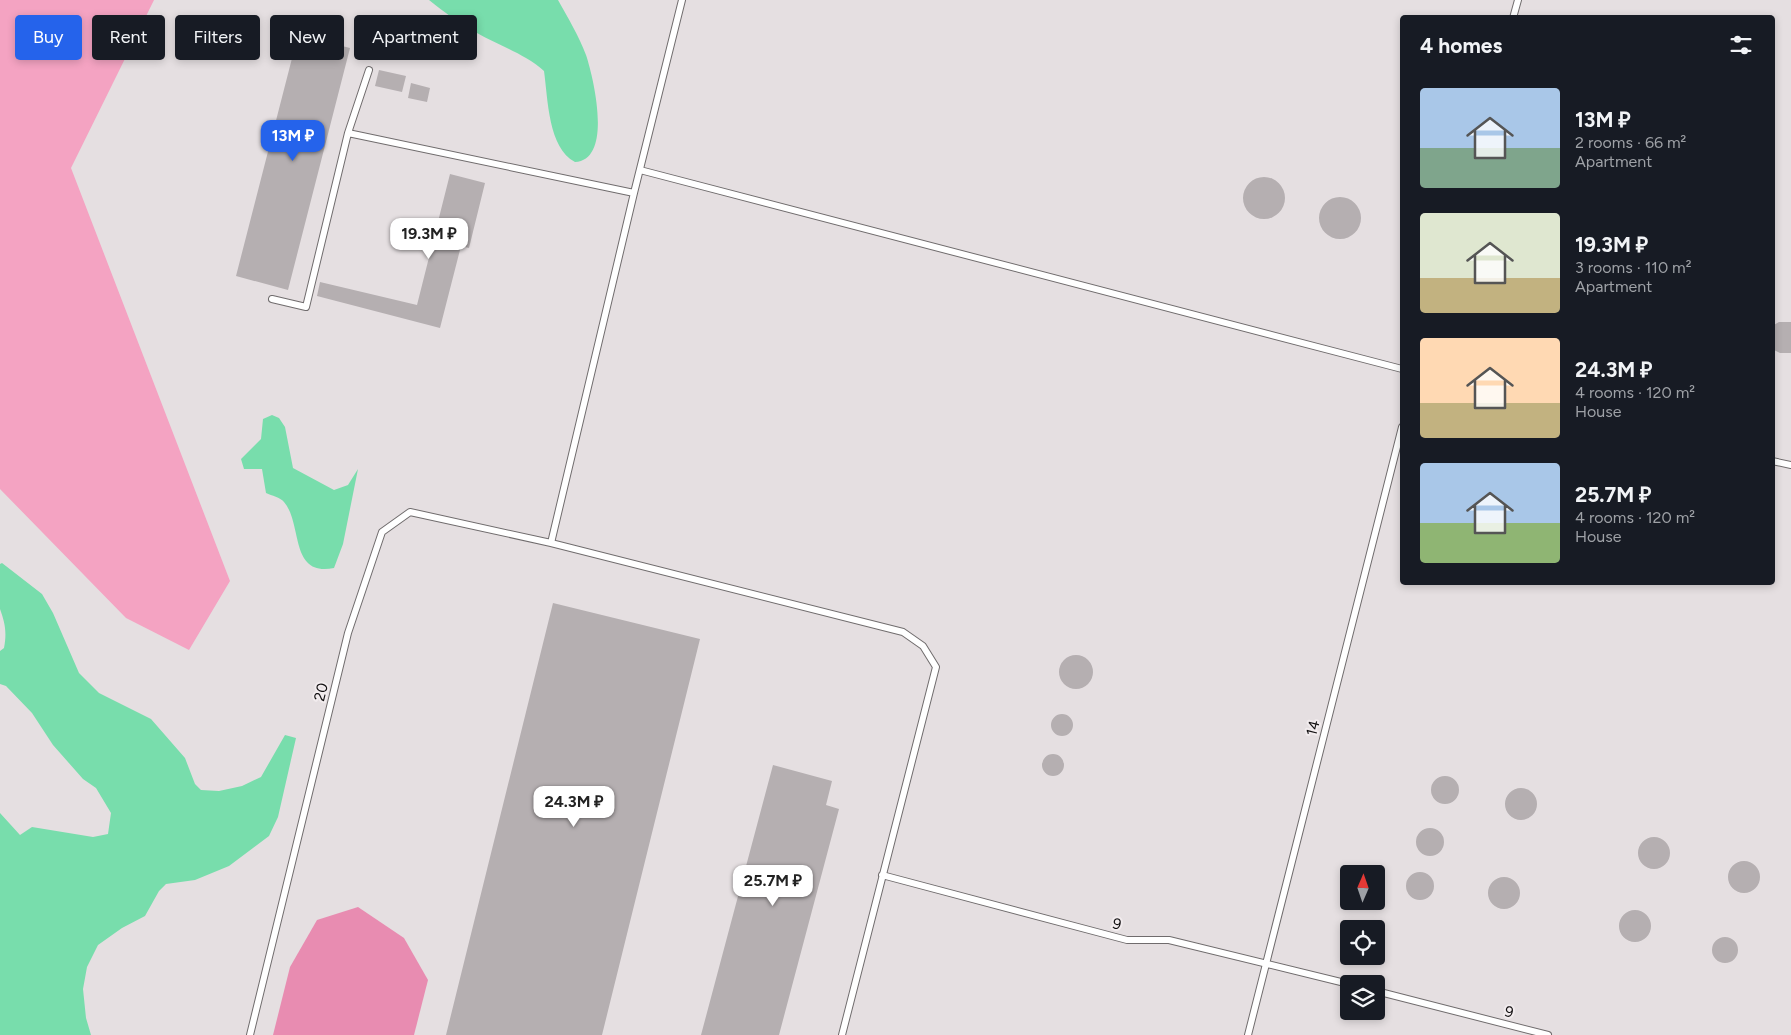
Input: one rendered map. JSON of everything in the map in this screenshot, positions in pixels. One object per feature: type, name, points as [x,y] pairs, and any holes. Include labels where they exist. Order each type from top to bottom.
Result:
[{"type":"lane","points":[[551,544],[682,0]]},
{"type":"lane","points":[[1514,15],[1518,0]]},
{"type":"lane","points":[[272,299],[306,307],[348,133],[369,70]]},
{"type":"lane","points":[[348,133],[634,193]]},
{"type":"lane","points":[[640,170],[1400,368]]},
{"type":"lane","name":"14","points":[[1248,1035],[1400,435]]},
{"type":"lane","points":[[1775,462],[1791,465]]},
{"type":"lane","name":"20","points":[[250,1035],[348,633],[382,532],[410,512],[551,544],[904,632],[923,646],[936,667],[842,1035]]},
{"type":"lane","name":"9","points":[[882,875],[1127,940],[1169,940],[1340,982]]},
{"type":"lane","name":"9","points":[[1385,993],[1548,1035]]},
{"type":"shaded area","points":[[0,0],[154,0],[147,15],[92,15],[92,60],[124,60],[71,168],[230,581],[189,650],[126,618],[0,489]]},
{"type":"shaded area","points":[[429,0],[558,0],[586,55],[593,82],[598,117],[597,134],[594,148],[587,158],[575,162],[559,146],[548,108],[544,71],[521,55],[477,33],[477,15],[449,15]]},
{"type":"shaded area","points":[[272,415],[279,418],[285,427],[293,468],[334,490],[348,485],[358,469],[343,544],[334,568],[320,569],[310,565],[303,557],[294,523],[284,502],[266,493],[262,469],[244,469],[241,459],[261,439],[263,419]]},
{"type":"shaded area","points":[[2,563],[42,594],[53,613],[79,673],[99,693],[151,719],[185,758],[195,784],[201,790],[219,791],[242,786],[261,777],[285,735],[296,738],[278,817],[269,836],[229,866],[195,880],[166,884],[159,891],[145,916],[122,928],[98,945],[87,967],[83,989],[86,1018],[91,1035],[0,1035],[0,813],[20,835],[32,827],[93,837],[108,834],[111,813],[96,788],[83,779],[53,745],[32,713],[6,686],[0,684],[0,651],[4,648],[5,637],[0,609],[0,564]]},
{"type":"shaded area","points":[[358,907],[404,938],[428,980],[414,1035],[273,1035],[290,967],[317,920]]},
{"type":"building","points":[[344,46],[350,48],[288,290],[236,276],[292,60],[344,60]]},
{"type":"building","points":[[379,70],[406,76],[402,92],[375,86]]},
{"type":"building","points":[[411,83],[430,88],[427,102],[408,98]]},
{"type":"building","points":[[450,174],[485,183],[469,248],[461,246],[440,328],[317,296],[320,282],[417,305]]},
{"type":"building","points":[[1264,177],[1279,183],[1285,198],[1279,213],[1264,219],[1249,213],[1243,198],[1249,183]]},
{"type":"building","points":[[1340,197],[1355,203],[1361,218],[1355,233],[1340,239],[1325,233],[1319,218],[1325,203]]},
{"type":"building","points":[[1779,322],[1791,322],[1791,353],[1780,353],[1775,350],[1775,324]]},
{"type":"building","points":[[553,603],[700,639],[602,1035],[446,1035]]},
{"type":"building","points":[[1076,655],[1088,660],[1093,672],[1088,684],[1076,689],[1064,684],[1059,672],[1064,660]]},
{"type":"building","points":[[1062,714],[1070,717],[1073,725],[1070,733],[1062,736],[1054,733],[1051,725],[1054,717]]},
{"type":"building","points":[[1053,754],[1063,761],[1064,765],[1057,775],[1053,776],[1043,769],[1042,765],[1049,755]]},
{"type":"building","points":[[773,765],[832,781],[826,805],[839,809],[779,1035],[701,1035]]},
{"type":"building","points":[[1445,776],[1455,780],[1459,790],[1455,800],[1445,804],[1435,800],[1431,790],[1435,780]]},
{"type":"building","points":[[1521,788],[1527,789],[1532,793],[1536,798],[1536,810],[1532,815],[1527,819],[1521,820],[1515,819],[1510,815],[1506,810],[1505,804],[1506,798],[1510,793],[1515,789]]},
{"type":"building","points":[[1430,828],[1440,832],[1444,842],[1440,852],[1430,856],[1420,852],[1416,842],[1420,832]]},
{"type":"building","points":[[1654,837],[1660,838],[1665,842],[1669,847],[1669,859],[1665,864],[1660,868],[1654,869],[1648,868],[1643,864],[1639,859],[1638,853],[1639,847],[1643,842],[1648,838]]},
{"type":"building","points":[[1744,861],[1750,862],[1755,866],[1759,871],[1759,883],[1755,888],[1750,892],[1744,893],[1738,892],[1733,888],[1729,883],[1728,877],[1729,871],[1733,866],[1738,862]]},
{"type":"building","points":[[1420,872],[1430,876],[1434,886],[1430,896],[1420,900],[1410,896],[1406,886],[1410,876]]},
{"type":"building","points":[[1504,877],[1510,878],[1515,882],[1519,887],[1519,899],[1515,904],[1510,908],[1504,909],[1498,908],[1493,904],[1489,899],[1488,893],[1489,887],[1493,882],[1498,878]]},
{"type":"building","points":[[1635,910],[1641,911],[1646,915],[1650,920],[1650,932],[1646,937],[1641,941],[1635,942],[1629,941],[1624,937],[1620,932],[1619,926],[1620,920],[1624,915],[1629,911]]},
{"type":"building","points":[[1725,937],[1734,941],[1738,950],[1734,959],[1725,963],[1716,959],[1712,950],[1716,941]]}]
